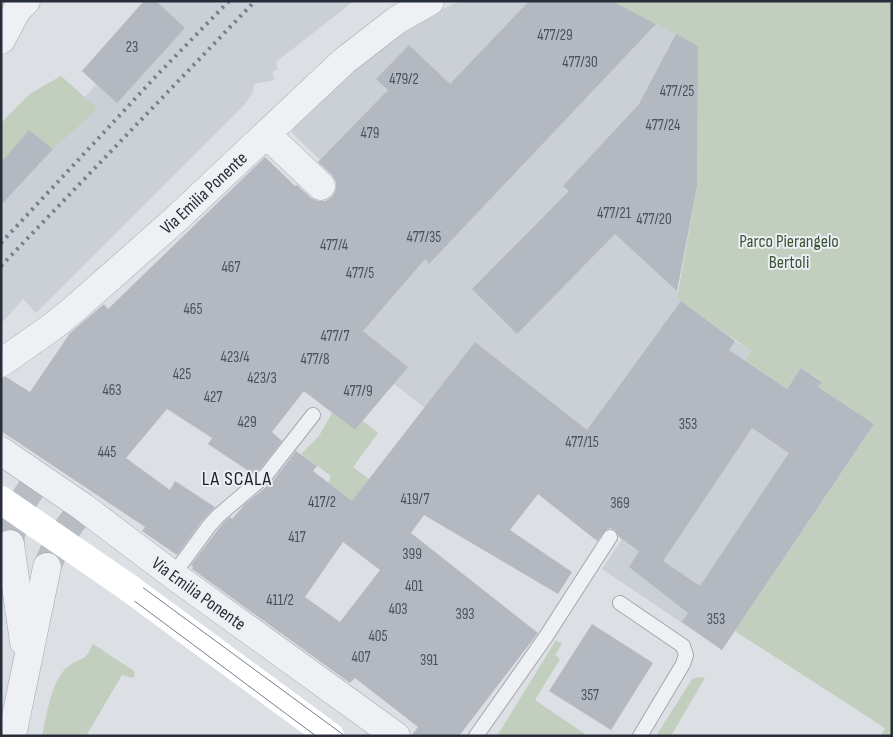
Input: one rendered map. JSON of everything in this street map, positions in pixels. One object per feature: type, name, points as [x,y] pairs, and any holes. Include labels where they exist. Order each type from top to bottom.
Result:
[{"type":"main road","points":[[1,500],[129,588],[330,736]]},
{"type":"street","points":[[1,40],[17,10],[26,1]]},
{"type":"street","name":"Via Emilia Ponente","points":[[1,363],[72,311],[175,220],[344,61],[397,20],[430,1]]},
{"type":"street","points":[[267,135],[321,186]]},
{"type":"street","name":"Via Emilia Ponente","points":[[1,451],[36,481],[80,510],[396,736]]},
{"type":"street","points":[[10,544],[12,566],[21,611],[27,668]]},
{"type":"street","points":[[12,736],[47,567]]},
{"type":"lane","points":[[173,576],[209,526],[266,475],[312,415]]},
{"type":"lane","points":[[476,736],[545,638],[610,537]]},
{"type":"lane","points":[[620,603],[683,646],[686,655],[683,664],[640,736]]},
{"type":"shaded area","points":[[144,1],[354,1],[276,62],[278,69],[272,72],[275,80],[254,84],[253,92],[245,104],[36,313],[23,299],[1,324],[1,124],[30,94],[61,76],[85,97],[96,84],[82,71]]},
{"type":"shaded area","points":[[459,1],[612,1],[698,46],[697,186],[677,291],[735,341],[751,351],[745,360],[787,389],[801,368],[822,382],[874,424],[722,650],[602,569],[627,532],[425,408],[393,383],[355,430],[218,327],[350,189],[292,133],[293,128],[361,63],[389,41],[416,23]]},
{"type":"green space","name":"Parco Pierangelo Bertoli","points":[[612,1],[892,1],[892,736],[881,736],[885,728],[735,631],[874,424],[818,387],[822,381],[801,368],[787,389],[745,360],[751,351],[677,298],[697,186],[698,46]]},
{"type":"green space","points":[[61,76],[97,109],[53,149],[29,130],[1,163],[1,124],[30,94]]},
{"type":"green space","points":[[332,413],[355,430],[363,421],[378,433],[353,467],[389,494],[371,515],[328,483],[331,476],[301,454],[319,436]]},
{"type":"green space","points":[[556,640],[562,644],[555,655],[560,659],[535,700],[588,736],[497,736]]},
{"type":"green space","points":[[93,644],[134,671],[135,675],[133,678],[122,675],[86,736],[42,736],[50,701],[60,676],[67,667],[85,657]]},
{"type":"green space","points":[[698,677],[705,678],[671,736],[656,736],[692,679]]},
{"type":"building","points":[[144,1],[156,1],[185,28],[117,103],[82,71]]},
{"type":"building","points":[[529,1],[612,1],[656,24],[429,264],[425,259],[363,331],[408,367],[355,430],[304,391],[272,432],[282,441],[260,469],[253,474],[208,444],[212,438],[167,409],[126,458],[170,490],[175,481],[215,507],[202,521],[177,555],[142,531],[145,527],[1,431],[1,378],[6,377],[30,392],[70,333],[104,304],[108,309],[265,157],[295,186],[297,185],[311,198],[318,201],[326,201],[333,196],[336,182],[332,175],[318,162],[388,90],[376,79],[409,45],[450,84]]},
{"type":"building","points":[[676,34],[698,46],[697,186],[677,291],[615,234],[517,334],[472,289],[569,191],[563,186],[639,104]]},
{"type":"building","points":[[29,130],[53,149],[1,205],[1,163]]},
{"type":"building","points":[[681,301],[735,341],[729,350],[787,389],[801,368],[822,382],[818,387],[874,424],[722,650],[682,622],[688,613],[629,567],[639,551],[619,537],[615,530],[610,528],[606,530],[597,541],[538,494],[510,530],[572,572],[558,594],[424,515],[411,533],[538,633],[459,736],[411,736],[418,727],[355,678],[350,683],[192,569],[191,565],[224,522],[230,517],[232,519],[245,504],[272,482],[296,451],[317,466],[313,471],[352,501],[475,342],[587,430]],"holes":[[[752,428],[789,453],[700,586],[663,561]],[[343,542],[380,570],[340,622],[305,597]]]},
{"type":"building","points":[[592,624],[653,663],[611,730],[549,691]]},
{"type":"tunnel","points":[[10,544],[17,514],[33,486]]},
{"type":"tunnel","points":[[47,567],[58,541],[78,514]]},
{"type":"tram line","points":[[1,489],[134,581],[345,736]]},
{"type":"tram line","points":[[1,509],[125,594],[316,736]]},
{"type":"railway","points":[[1,243],[159,73],[229,1]]},
{"type":"railway","points":[[1,266],[255,1]]},
{"type":"district","name":"LA SCALA","points":[[237,479]]}]
